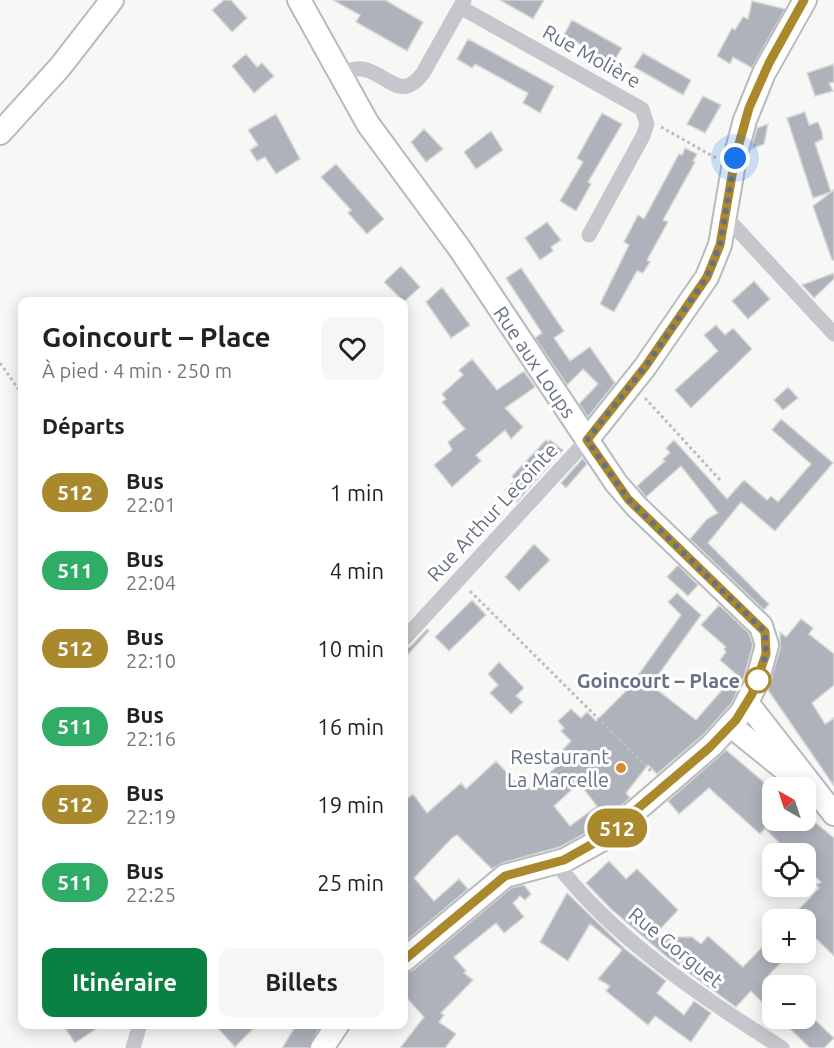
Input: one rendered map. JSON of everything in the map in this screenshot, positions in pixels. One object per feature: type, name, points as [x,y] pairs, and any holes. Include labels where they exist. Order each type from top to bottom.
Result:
[{"type":"street","points":[[0,133],[60,67],[112,0]]},
{"type":"street","name":"Rue aux Loups","points":[[299,0],[339,76],[368,124],[460,249],[628,499],[765,632],[766,654],[748,704],[731,726],[666,786],[603,838],[556,863],[505,876],[408,957]]},
{"type":"street","points":[[587,440],[632,384],[707,277],[720,245],[733,167],[745,120],[759,84],[804,0]]},
{"type":"street","points":[[339,76],[350,70],[363,69],[399,86],[415,83],[462,4]]},
{"type":"street","name":"Rue Molière","points":[[462,4],[638,105],[646,119]]},
{"type":"street","points":[[589,235],[643,136],[646,119]]},
{"type":"street","points":[[725,216],[834,334]]},
{"type":"street","name":"Rue Arthur Lecointe","points":[[408,635],[587,440]]},
{"type":"street","points":[[748,704],[828,807]]},
{"type":"street","points":[[731,726],[828,807]]},
{"type":"street","name":"Rue Gorguet","points":[[556,863],[583,896],[681,981],[782,1048]]},
{"type":"street","points":[[133,1048],[139,1029]]},
{"type":"street","points":[[322,1048],[335,1029]]},
{"type":"path","points":[[646,119],[733,167]]},
{"type":"path","points":[[0,363],[18,388]]},
{"type":"path","points":[[632,384],[721,481]]},
{"type":"path","points":[[458,580],[666,786]]},
{"type":"building","points":[[224,0],[231,0],[247,18],[232,32],[212,10]]},
{"type":"building","points":[[333,0],[385,0],[423,22],[407,51],[356,22],[360,15]]},
{"type":"building","points":[[500,0],[544,0],[533,19]]},
{"type":"building","points":[[752,1],[785,9],[752,68],[733,57],[730,64],[717,56],[732,28],[735,30],[743,17],[748,19]]},
{"type":"building","points":[[572,20],[622,48],[613,63],[564,35]]},
{"type":"building","points":[[468,39],[554,86],[540,113],[523,103],[528,93],[475,64],[472,68],[457,59]]},
{"type":"building","points":[[643,53],[691,80],[683,95],[634,67]]},
{"type":"building","points":[[246,54],[257,67],[262,63],[274,76],[254,93],[232,66]]},
{"type":"building","points":[[834,64],[834,82],[829,83],[833,91],[815,96],[807,73]]},
{"type":"building","points":[[703,96],[721,105],[705,133],[687,124]]},
{"type":"building","points":[[805,112],[809,125],[818,122],[822,132],[823,139],[815,143],[831,192],[813,198],[787,118]]},
{"type":"building","points":[[602,113],[622,124],[588,182],[591,184],[576,211],[560,201],[583,162],[577,158]]},
{"type":"building","points":[[276,114],[300,159],[276,174],[265,157],[257,161],[250,150],[258,145],[248,130]]},
{"type":"building","points":[[768,124],[764,144],[751,149],[757,128]]},
{"type":"building","points":[[424,129],[443,149],[426,162],[411,142]]},
{"type":"building","points":[[491,131],[503,150],[476,169],[464,152]]},
{"type":"building","points":[[685,148],[697,154],[693,161],[695,162],[663,220],[668,222],[647,260],[650,262],[643,273],[637,271],[614,312],[600,304],[629,245],[624,242],[638,215],[644,219],[679,154],[682,155]]},
{"type":"building","points":[[336,164],[384,219],[367,234],[348,213],[351,210],[321,177]]},
{"type":"building","points":[[834,190],[834,260],[832,260],[813,206]]},
{"type":"building","points":[[547,222],[561,240],[551,247],[553,251],[540,260],[525,238]]},
{"type":"building","points":[[401,266],[420,287],[408,298],[399,297],[384,282]]},
{"type":"building","points":[[521,268],[564,331],[554,338],[570,361],[590,347],[615,383],[588,417],[579,404],[598,384],[583,369],[567,385],[535,338],[542,333],[506,278]]},
{"type":"building","points":[[834,273],[834,279],[814,298],[802,285]]},
{"type":"building","points":[[754,281],[770,299],[748,319],[732,301]]},
{"type":"building","points":[[442,287],[470,325],[451,338],[426,302]]},
{"type":"building","points":[[716,325],[725,335],[733,328],[752,349],[691,408],[675,390],[718,351],[704,335]]},
{"type":"building","points":[[472,359],[497,390],[524,371],[535,387],[505,408],[523,427],[511,439],[505,430],[476,455],[481,461],[452,487],[434,465],[452,450],[448,442],[465,429],[442,402],[446,399],[442,394],[463,375],[459,370]]},
{"type":"building","points":[[788,387],[798,398],[783,410],[774,400]]},
{"type":"building","points":[[781,419],[833,463],[775,531],[741,502],[708,543],[769,604],[764,610],[690,539],[707,519],[718,513],[681,466],[646,497],[637,486],[665,461],[663,459],[670,453],[666,448],[674,440],[727,499],[744,480],[767,500],[771,496],[778,502],[811,464],[772,430]]},
{"type":"building","points":[[546,440],[548,442],[550,440],[563,450],[517,502],[505,490],[515,480],[512,476]]},
{"type":"building","points":[[583,458],[587,464],[566,488],[561,483]]},
{"type":"building","points":[[534,544],[550,560],[519,591],[505,577]]},
{"type":"building","points":[[678,565],[698,585],[688,596],[667,577]]},
{"type":"building","points":[[677,593],[701,615],[651,685],[696,720],[736,674],[720,660],[726,652],[724,649],[726,647],[701,625],[719,605],[749,633],[753,645],[744,677],[731,704],[703,735],[657,774],[648,765],[626,793],[630,798],[595,828],[560,847],[502,863],[492,869],[457,835],[452,838],[414,878],[434,901],[459,879],[468,889],[408,940],[408,798],[413,794],[427,813],[461,783],[466,789],[496,761],[519,786],[523,782],[531,790],[557,766],[552,761],[571,741],[561,731],[564,728],[558,721],[571,709],[581,718],[587,712],[596,721],[629,688],[681,615],[668,602]],"holes":[[[579,783],[597,806],[570,826],[554,806]]]},
{"type":"building","points":[[472,600],[486,615],[449,651],[435,637]]},
{"type":"building","points":[[801,619],[813,628],[809,634],[834,654],[834,685],[812,703],[825,724],[834,718],[834,786],[768,690],[780,649],[780,632],[786,637]]},
{"type":"building","points":[[427,629],[429,631],[408,655],[408,647]]},
{"type":"building","points":[[499,662],[524,688],[516,696],[523,702],[511,714],[490,693],[498,685],[488,674]]},
{"type":"building","points":[[726,750],[762,781],[762,831],[760,834],[709,788],[679,814],[668,801]]},
{"type":"building","points":[[816,823],[834,838],[834,956],[816,939],[816,909],[799,909],[811,897],[816,897],[816,891],[819,888],[816,885],[821,882],[816,877],[816,843],[779,843],[768,831],[816,831]]},
{"type":"building","points":[[609,861],[626,879],[637,869],[678,910],[653,937],[692,937],[701,944],[708,936],[743,967],[762,947],[762,963],[780,963],[769,975],[762,975],[762,1002],[751,991],[736,1007],[667,957],[611,909],[586,883]]},
{"type":"building","points":[[524,885],[531,894],[525,900],[520,896],[513,903],[524,917],[504,933],[496,923],[454,957],[466,971],[464,973],[473,980],[441,1013],[444,1015],[439,1022],[456,1034],[445,1048],[400,1048],[424,1017],[408,999],[408,972],[413,970],[511,888]]},
{"type":"building","points":[[567,893],[625,949],[666,981],[657,993],[684,1015],[694,1001],[711,1013],[691,1042],[655,1016],[648,1025],[606,991],[610,986],[598,979],[622,950],[590,924],[568,961],[540,942]]},
{"type":"building","points":[[816,1021],[834,1038],[824,1048],[810,1048],[790,1029],[816,1029]]},
{"type":"building","points":[[65,1029],[96,1029],[75,1043]]},
{"type":"building","points":[[219,1029],[253,1029],[235,1047]]},
{"type":"building","points":[[294,1029],[318,1029],[309,1048],[282,1048]]},
{"type":"bus line","name":"512","points":[[408,957],[505,876],[556,863],[574,855],[595,844],[627,821],[723,735],[748,704],[764,663],[767,645],[765,632],[628,499],[587,440],[645,367],[713,265],[720,245],[735,158],[749,108],[769,63],[804,0]]},
{"type":"place","name":"Goincourt – Place","points":[[758,680]]},
{"type":"place","name":"Restaurant La Marcelle","points":[[621,768]]},
{"type":"route","points":[[735,158],[720,245],[707,277],[645,367],[587,440],[628,499],[761,626],[765,632],[767,645],[764,663],[757,682],[758,680]]}]
